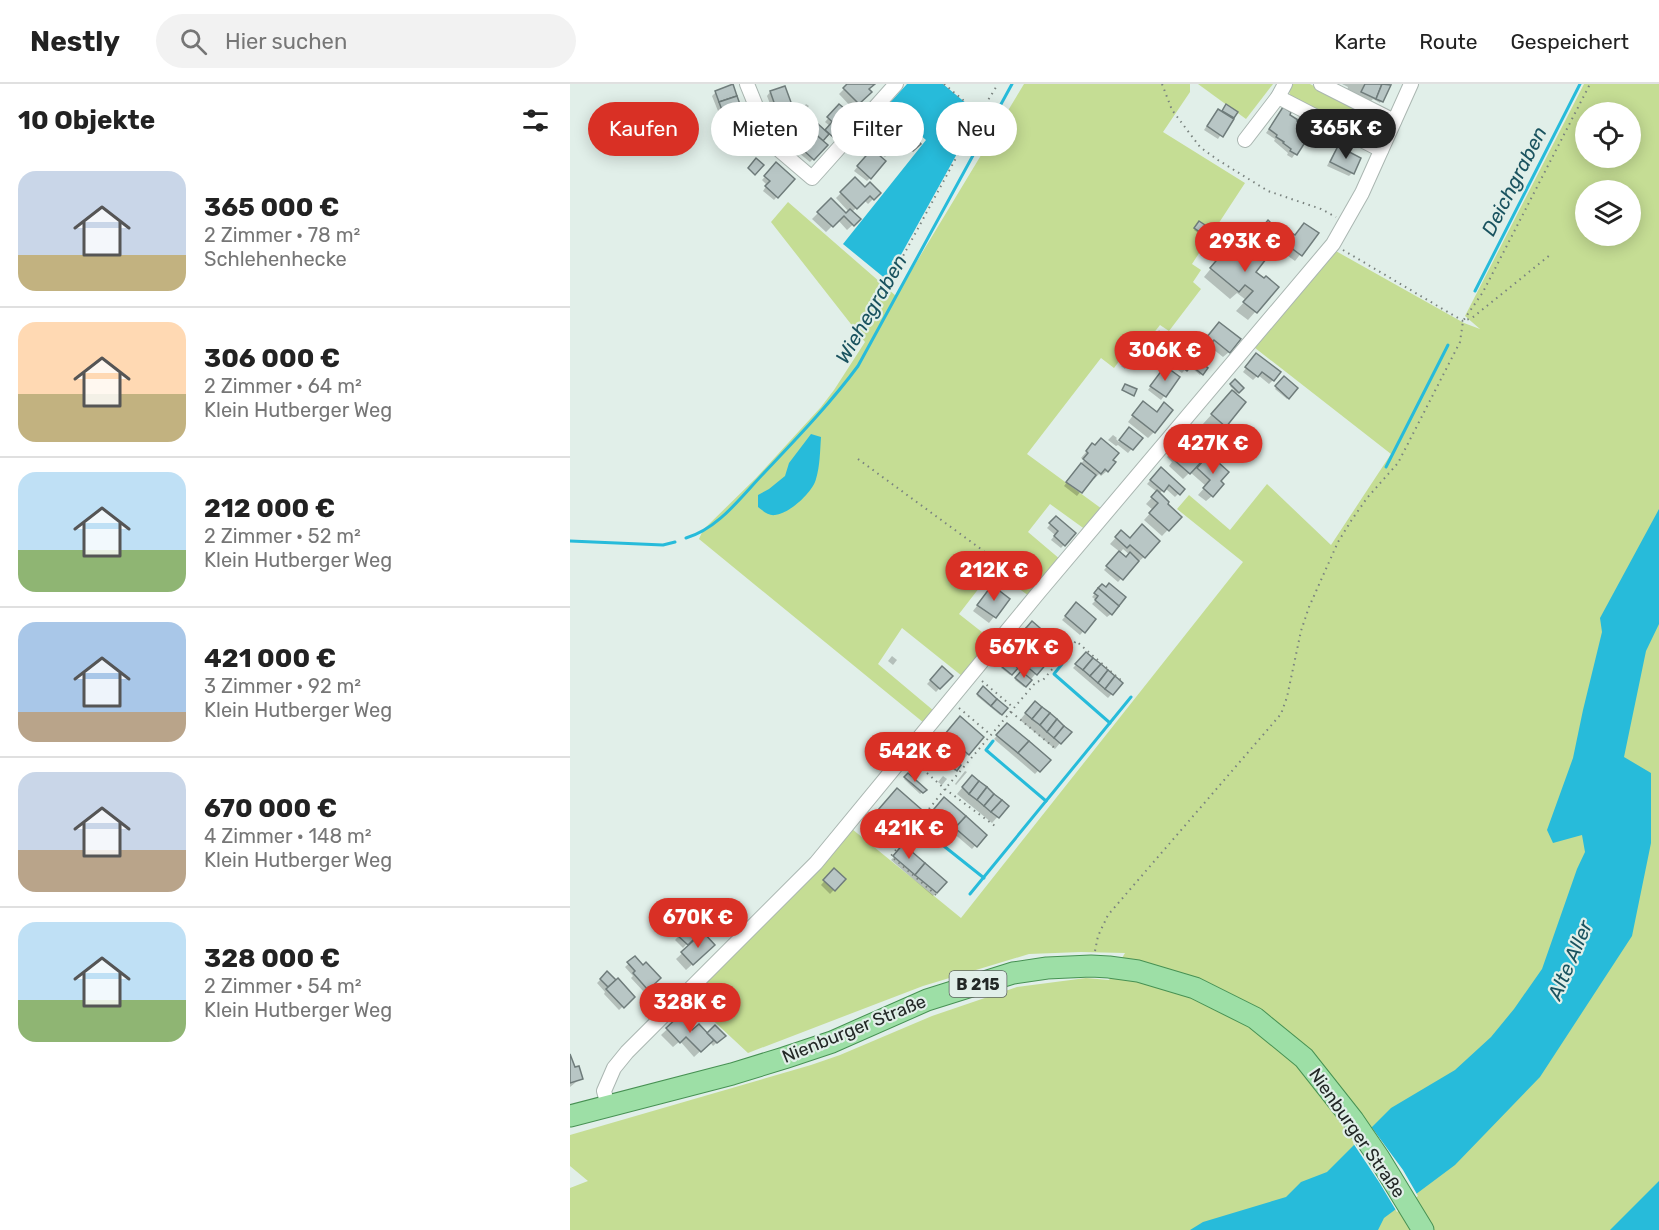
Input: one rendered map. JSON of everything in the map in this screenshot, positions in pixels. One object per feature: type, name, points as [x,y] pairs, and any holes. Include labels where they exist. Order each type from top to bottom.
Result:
[{"type":"main road","name":"Nienburger Straße","points":[[570,1116],[732,1074],[784,1058],[832,1042],[927,1000],[1013,973],[1047,968],[1091,966],[1138,971],[1195,988],[1255,1018],[1304,1058],[1379,1158],[1423,1230]]},
{"type":"street","points":[[747,84],[771,143],[813,178],[896,84]]},
{"type":"street","points":[[1245,140],[1278,97],[1285,84]]},
{"type":"street","points":[[1321,84],[1394,121]]},
{"type":"street","points":[[608,1106],[604,1091],[614,1068],[627,1052],[816,863],[1016,620],[1333,244],[1362,193],[1412,84]]},
{"type":"street","points":[[1278,97],[1381,150]]},
{"type":"path","points":[[944,84],[965,102]]},
{"type":"path","points":[[987,102],[998,84]]},
{"type":"path","points":[[1162,84],[1172,110],[1200,147],[1268,191],[1321,209],[1346,223]]},
{"type":"path","points":[[1094,957],[1098,936],[1108,915],[1281,714],[1287,697],[1301,631],[1318,583],[1338,542],[1367,498],[1398,463],[1460,342],[1463,321],[1483,292],[1590,84]]},
{"type":"path","points":[[889,282],[957,156]]},
{"type":"path","points":[[1333,244],[1463,321],[1472,318],[1550,255]]},
{"type":"path","points":[[858,459],[1040,592]]},
{"type":"path","points":[[1016,620],[1061,660]]},
{"type":"path","points":[[936,895],[891,856],[1036,682],[1043,680],[1076,642],[1123,682]]},
{"type":"path","points":[[973,673],[1014,708]]},
{"type":"path","points":[[950,700],[991,735]]},
{"type":"path","points":[[1011,712],[1057,750]]},
{"type":"path","points":[[918,765],[945,789],[995,826]]},
{"type":"green space","points":[[1024,84],[1190,84],[1190,92],[1163,132],[1245,183],[1192,264],[1201,270],[1193,282],[1201,289],[1169,331],[1160,325],[1145,344],[1136,339],[1114,368],[1101,358],[1027,454],[1102,509],[1086,530],[1050,504],[1028,532],[1061,560],[1029,596],[993,570],[959,614],[992,640],[962,676],[902,628],[878,664],[934,711],[924,723],[699,539],[703,530],[756,478],[821,407],[865,342],[771,222],[788,202],[896,296],[981,156],[1017,156],[1017,102],[1013,102]]},
{"type":"green space","points":[[1198,84],[1273,84],[1246,119]]},
{"type":"green space","points":[[1293,84],[1310,84],[1384,122],[1383,132],[1375,140],[1290,97],[1289,90]]},
{"type":"green space","points":[[1584,84],[1659,84],[1659,1230],[570,1230],[570,1188],[588,1181],[570,1166],[570,1135],[811,1065],[932,1016],[1017,987],[1086,978],[1109,980],[1125,953],[1029,954],[923,986],[748,1053],[688,997],[852,829],[961,918],[1243,562],[1177,509],[1189,495],[1230,530],[1267,484],[1331,545],[1391,454],[1250,344],[1334,250],[1464,323],[1480,329],[1465,316]]},
{"type":"water","points":[[907,84],[943,84],[965,102],[936,102],[936,156],[956,156],[887,280],[843,244],[913,156],[924,156],[926,140],[924,138],[924,102],[891,102]]},
{"type":"water","points":[[811,434],[821,437],[814,484],[805,496],[787,511],[775,515],[766,513],[758,507],[758,495],[785,476],[789,463]]},
{"type":"water","name":"Alte Aller","points":[[1659,509],[1659,624],[1646,651],[1624,757],[1651,773],[1651,843],[1632,936],[1540,1077],[1455,1165],[1384,1218],[1378,1230],[1190,1230],[1203,1222],[1286,1197],[1301,1182],[1327,1172],[1391,1108],[1455,1070],[1491,1037],[1542,969],[1585,852],[1582,835],[1553,843],[1547,830],[1573,758],[1602,632],[1600,618]]},
{"type":"water","points":[[1659,1181],[1659,1230],[1610,1230]]},
{"type":"pier","points":[[1370,1125],[1403,1170],[1418,1196],[1397,1212],[1353,1143]]},
{"type":"building","points":[[733,84],[737,96],[719,102],[715,91]]},
{"type":"building","points":[[847,84],[875,84],[869,89],[872,92],[861,102],[857,102],[843,88]]},
{"type":"building","points":[[1365,84],[1382,84],[1376,99],[1361,92]]},
{"type":"building","points":[[1382,84],[1391,85],[1383,102],[1376,99]]},
{"type":"building","points":[[785,86],[791,102],[774,102],[770,91]]},
{"type":"building","points":[[737,96],[739,102],[719,102]]},
{"type":"building","points":[[1226,104],[1238,112],[1234,118],[1222,111]]},
{"type":"building","points":[[1283,107],[1311,133],[1297,155],[1290,151],[1291,149],[1269,129]]},
{"type":"building","points":[[1218,109],[1234,119],[1223,137],[1207,126]]},
{"type":"building","points":[[831,123],[831,135],[825,130]]},
{"type":"building","points":[[819,125],[829,134],[823,141],[819,137]]},
{"type":"building","points":[[819,137],[828,145],[819,155]]},
{"type":"building","points":[[1338,146],[1361,158],[1354,174],[1330,162]]},
{"type":"building","points":[[866,156],[880,156],[886,161],[871,179],[857,166]]},
{"type":"building","points":[[756,158],[764,165],[755,175],[748,168]]},
{"type":"building","points":[[776,162],[795,179],[778,198],[765,186],[770,181],[764,176]]},
{"type":"building","points":[[855,177],[865,187],[870,182],[881,193],[874,200],[870,196],[857,209],[840,192]]},
{"type":"building","points":[[831,198],[846,213],[850,209],[861,219],[854,226],[844,216],[833,227],[817,212]]},
{"type":"building","points":[[1268,220],[1274,226],[1265,236],[1259,231]]},
{"type":"building","points":[[1199,221],[1214,231],[1209,238],[1194,228]]},
{"type":"building","points":[[1304,223],[1319,233],[1302,256],[1282,241],[1289,231],[1295,235]]},
{"type":"building","points":[[1238,235],[1266,259],[1256,272],[1264,278],[1266,276],[1279,287],[1257,313],[1243,302],[1253,291],[1245,285],[1239,292],[1210,268]]},
{"type":"building","points":[[1219,322],[1241,339],[1230,353],[1214,340],[1200,358],[1194,353]]},
{"type":"building","points":[[1178,344],[1197,359],[1187,371],[1168,356]]},
{"type":"building","points":[[1256,353],[1281,372],[1274,381],[1262,372],[1258,377],[1245,367]]},
{"type":"building","points":[[1197,359],[1208,368],[1203,375],[1192,366]]},
{"type":"building","points":[[1165,366],[1180,377],[1166,397],[1150,386]]},
{"type":"building","points":[[1284,376],[1298,388],[1289,399],[1275,386]]},
{"type":"building","points":[[1235,379],[1244,388],[1239,393],[1230,384]]},
{"type":"building","points":[[1125,384],[1137,389],[1134,396],[1122,390]]},
{"type":"building","points":[[1232,390],[1246,402],[1226,427],[1211,414]]},
{"type":"building","points":[[1143,401],[1157,412],[1164,402],[1173,410],[1155,433],[1132,415]]},
{"type":"building","points":[[1129,427],[1143,438],[1133,450],[1119,440]]},
{"type":"building","points":[[1101,438],[1119,453],[1113,460],[1116,462],[1108,472],[1105,469],[1101,474],[1083,459],[1092,443],[1095,445]]},
{"type":"building","points":[[1183,438],[1196,449],[1193,452],[1203,460],[1190,474],[1173,459],[1177,455],[1172,451]]},
{"type":"building","points":[[1209,454],[1229,472],[1221,481],[1224,484],[1213,497],[1203,488],[1210,480],[1197,468]]},
{"type":"building","points":[[1081,463],[1096,475],[1082,493],[1066,482]]},
{"type":"building","points":[[1161,467],[1185,489],[1180,495],[1169,485],[1164,492],[1150,480]]},
{"type":"building","points":[[1157,490],[1182,517],[1169,531],[1149,513],[1158,503],[1151,497]]},
{"type":"building","points":[[1056,516],[1076,533],[1065,546],[1054,536],[1058,531],[1049,523]]},
{"type":"building","points":[[1142,524],[1160,541],[1145,558],[1130,545],[1127,548],[1115,537],[1121,530],[1130,538]]},
{"type":"building","points":[[1119,551],[1126,557],[1130,552],[1139,561],[1123,580],[1106,566]]},
{"type":"building","points":[[1109,583],[1126,597],[1119,606],[1098,588],[1102,584],[1106,587]]},
{"type":"building","points":[[992,585],[1010,599],[996,618],[977,605]]},
{"type":"building","points":[[1098,588],[1119,606],[1112,615],[1095,600],[1098,596],[1094,593]]},
{"type":"building","points":[[1076,602],[1096,619],[1085,633],[1065,616]]},
{"type":"building","points":[[1032,621],[1048,635],[1042,641],[1026,628]]},
{"type":"building","points":[[1028,635],[1053,656],[1037,675],[1012,654]]},
{"type":"building","points":[[1049,636],[1063,649],[1057,656],[1043,643]]},
{"type":"building","points":[[1086,652],[1093,658],[1083,670],[1075,664]]},
{"type":"building","points":[[1093,658],[1101,664],[1090,676],[1083,670]]},
{"type":"building","points":[[1007,659],[1018,668],[1012,675],[1001,666]]},
{"type":"building","points":[[1101,664],[1108,670],[1098,683],[1090,676]]},
{"type":"building","points":[[942,666],[953,676],[940,689],[930,680]]},
{"type":"building","points":[[1108,670],[1115,676],[1105,689],[1098,683]]},
{"type":"building","points":[[1021,671],[1032,680],[1026,687],[1015,678]]},
{"type":"building","points":[[1115,676],[1123,683],[1113,695],[1105,689]]},
{"type":"building","points":[[983,686],[997,699],[991,706],[977,694]]},
{"type":"building","points":[[997,699],[1008,708],[1002,715],[991,706]]},
{"type":"building","points":[[1035,701],[1042,707],[1032,719],[1025,713]]},
{"type":"building","points":[[1042,707],[1050,713],[1040,725],[1032,719]]},
{"type":"building","points":[[1050,713],[1057,719],[1047,732],[1040,725]]},
{"type":"building","points":[[960,716],[984,737],[969,755],[945,734]]},
{"type":"building","points":[[1057,719],[1064,726],[1054,738],[1047,732]]},
{"type":"building","points":[[1007,723],[1029,741],[1018,753],[996,735]]},
{"type":"building","points":[[1064,726],[1072,732],[1061,744],[1054,738]]},
{"type":"building","points":[[933,740],[946,751],[940,757],[926,747]]},
{"type":"building","points":[[1029,741],[1051,760],[1040,772],[1018,753]]},
{"type":"building","points":[[949,754],[961,765],[957,771],[944,760]]},
{"type":"building","points":[[908,773],[927,790],[923,793],[904,777]]},
{"type":"building","points":[[972,775],[979,781],[969,794],[962,787]]},
{"type":"building","points":[[979,781],[987,787],[977,800],[969,794]]},
{"type":"building","points":[[987,787],[994,794],[984,806],[977,800]]},
{"type":"building","points":[[897,788],[921,809],[902,831],[878,810]]},
{"type":"building","points":[[994,794],[1002,800],[991,812],[984,806]]},
{"type":"building","points":[[944,797],[966,816],[955,828],[934,809]]},
{"type":"building","points":[[1002,800],[1009,806],[999,818],[991,812]]},
{"type":"building","points":[[966,816],[987,835],[977,847],[955,828]]},
{"type":"building","points":[[903,844],[925,863],[915,875],[893,856]]},
{"type":"building","points":[[925,863],[947,882],[937,893],[915,875]]},
{"type":"building","points":[[834,868],[846,879],[835,891],[823,880]]},
{"type":"building","points":[[691,921],[702,931],[688,945],[677,935]]},
{"type":"building","points":[[703,932],[715,945],[693,965],[681,952]]},
{"type":"building","points":[[635,956],[643,965],[646,962],[661,978],[648,990],[633,973],[635,971],[627,962]]},
{"type":"building","points":[[607,971],[616,980],[608,987],[600,979]]},
{"type":"building","points":[[618,978],[635,997],[624,1008],[606,989]]},
{"type":"building","points":[[679,1016],[692,1030],[699,1024],[714,1040],[701,1052],[686,1037],[680,1043],[666,1028]]},
{"type":"building","points":[[715,1025],[726,1036],[717,1043],[707,1033]]},
{"type":"building","points":[[570,1054],[575,1067],[579,1066],[583,1079],[570,1083]]},
{"type":"waterway","name":"Wiehegraben","points":[[686,538],[698,534],[719,520],[812,422],[858,366],[1012,84]]},
{"type":"waterway","name":"Deichgraben","points":[[1475,291],[1580,84]]},
{"type":"waterway","name":"Deichgraben","points":[[1386,467],[1448,345]]},
{"type":"waterway","name":"Wiehegraben","points":[[570,541],[663,545],[675,542]]},
{"type":"waterway","points":[[1062,664],[1054,674],[1110,723]]},
{"type":"waterway","points":[[970,894],[1131,697]]},
{"type":"waterway","points":[[993,741],[986,750],[1046,801]]},
{"type":"waterway","points":[[930,814],[920,827],[984,878]]},
{"type":"waterway","points":[[910,838],[920,827]]}]
